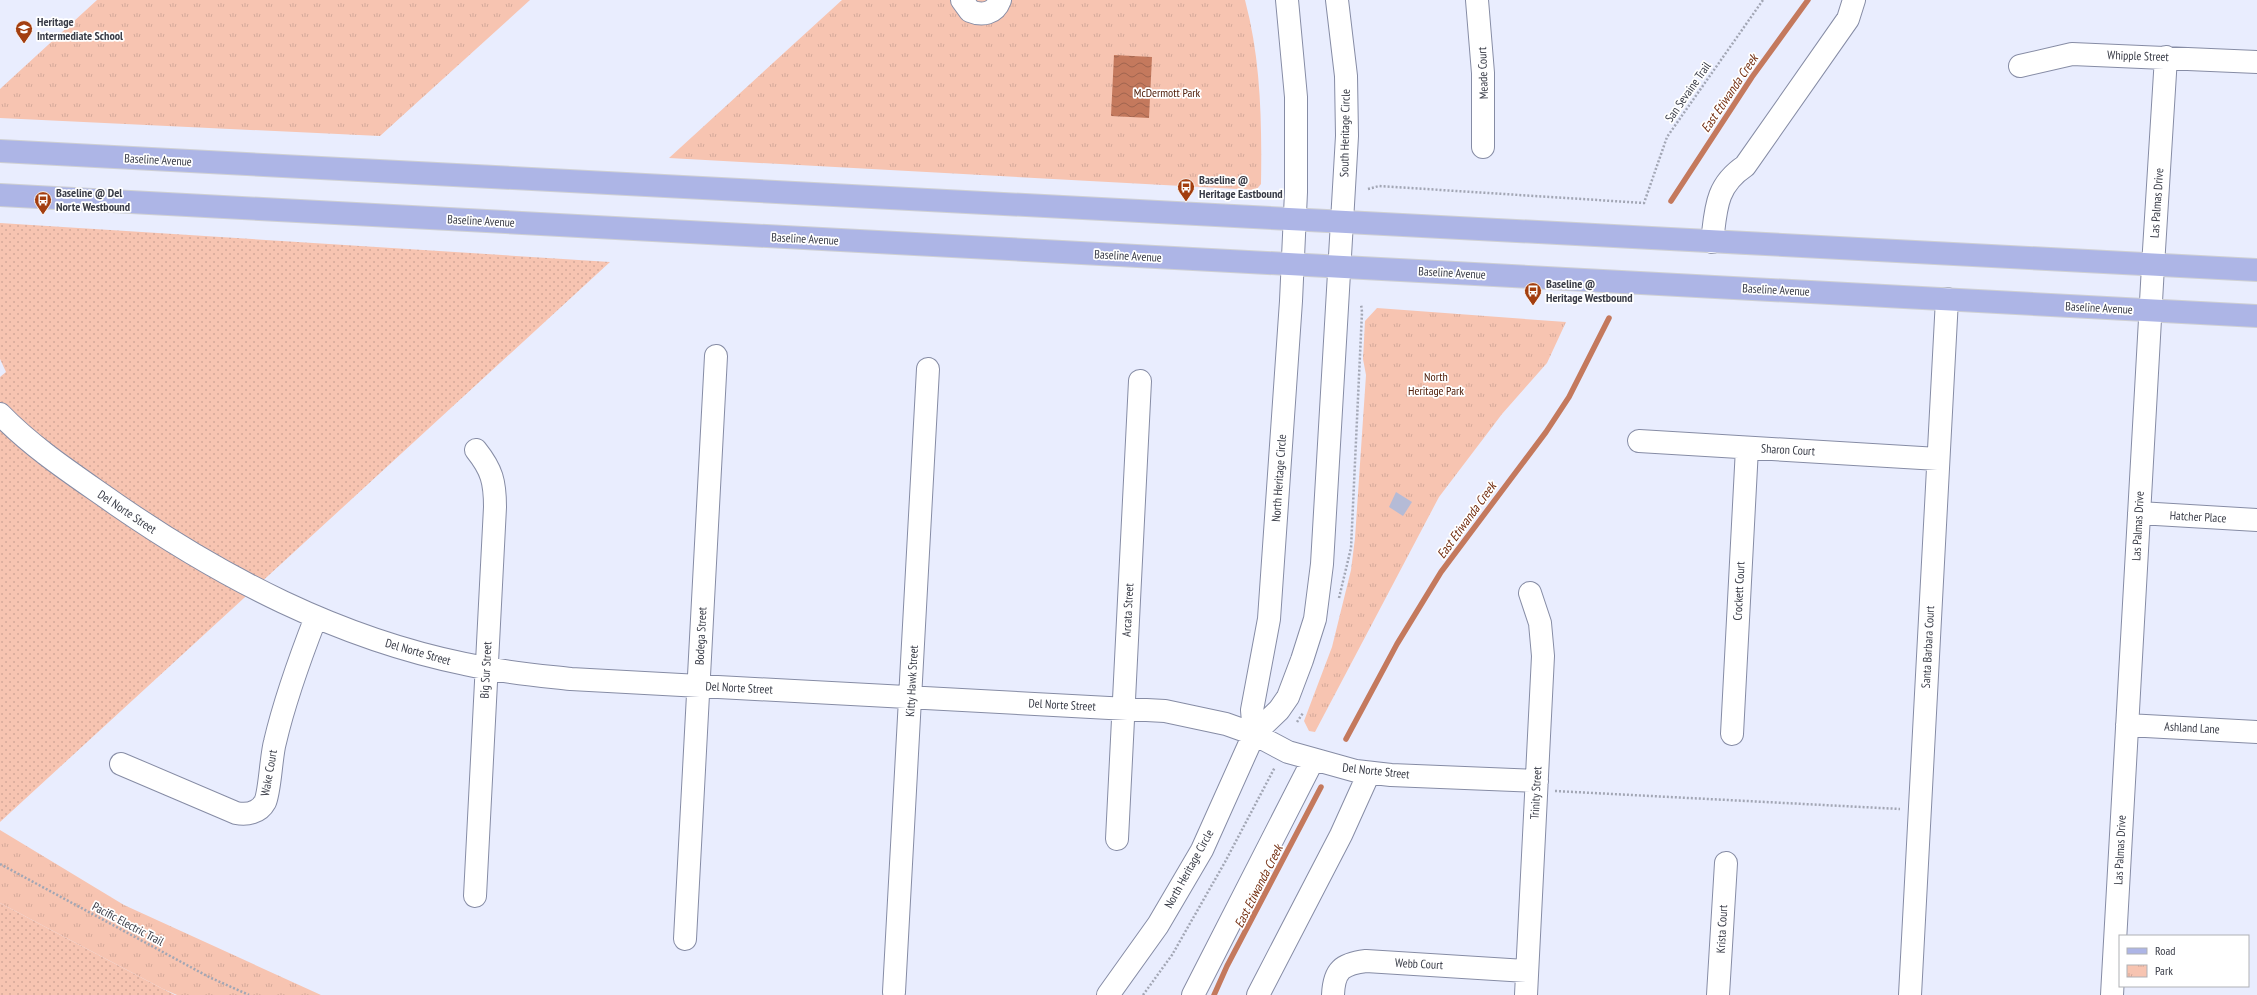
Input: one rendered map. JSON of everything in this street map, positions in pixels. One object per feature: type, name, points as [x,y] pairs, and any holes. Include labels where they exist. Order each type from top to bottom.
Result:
[{"type":"main road","name":"Baseline Avenue","points":[[0,151],[2152,266],[2257,270]]},
{"type":"main road","name":"Baseline Avenue","points":[[0,195],[2257,316]]},
{"type":"street","points":[[962,0],[970,11],[982,14],[994,9],[1000,0]]},
{"type":"street","points":[[1287,0],[1296,97],[1294,220]]},
{"type":"street","name":"South Heritage Circle","points":[[1337,0],[1348,105],[1338,267]]},
{"type":"street","name":"Meade Court","points":[[1477,0],[1483,73],[1483,147]]},
{"type":"street","points":[[1712,242],[1718,198],[1735,173],[1745,166],[1805,82],[1848,19],[1854,0]]},
{"type":"street","name":"Whipple Street","points":[[2020,66],[2072,54],[2257,62]]},
{"type":"street","name":"Las Palmas Drive","points":[[2112,995],[2152,266],[2166,57]]},
{"type":"street","name":"North Heritage Circle","points":[[1254,734],[1252,710],[1266,641],[1272,580],[1293,265],[1294,220]]},
{"type":"street","name":"North Heritage Circle","points":[[1108,995],[1158,925],[1202,850],[1254,734],[1278,710],[1288,697],[1302,660],[1317,604],[1322,564],[1338,267]]},
{"type":"street","name":"Santa Barbara Court","points":[[1910,995],[1947,299]]},
{"type":"street","name":"Bodega Street","points":[[685,939],[716,356]]},
{"type":"street","name":"Kitty Hawk Street","points":[[894,992],[928,369]]},
{"type":"street","name":"Arcata Street","points":[[1117,839],[1140,381]]},
{"type":"street","name":"Del Norte Street","points":[[0,414],[40,451],[150,528],[247,585],[316,617],[360,634],[418,653],[486,668],[571,679],[1124,708],[1185,715],[1226,724],[1254,734],[1288,752],[1316,761],[1363,772],[1545,786]]},
{"type":"street","name":"Sharon Court","points":[[1639,441],[1938,459]]},
{"type":"street","name":"Crockett Court","points":[[1732,734],[1747,448]]},
{"type":"street","name":"Big Sur Street","points":[[475,896],[495,490],[491,472],[476,450]]},
{"type":"street","name":"Hatcher Place","points":[[2139,513],[2257,520]]},
{"type":"street","name":"Trinity Street","points":[[1526,995],[1545,786],[1543,656],[1540,623],[1530,593]]},
{"type":"street","name":"Wake Court","points":[[120,764],[236,813],[253,813],[260,809],[267,793],[270,761],[285,704],[316,617]]},
{"type":"street","name":"Ashland Lane","points":[[2127,725],[2257,732]]},
{"type":"street","points":[[1193,995],[1316,761]]},
{"type":"street","points":[[1258,995],[1341,835],[1363,772]]},
{"type":"street","name":"Krista Court","points":[[1718,995],[1726,863]]},
{"type":"street","name":"Webb Court","points":[[1333,995],[1336,976],[1343,966],[1366,961],[1527,971]]},
{"type":"path","name":"San Sevaine Trail","points":[[1368,189],[1379,186],[1644,203],[1667,136],[1763,0]]},
{"type":"path","points":[[1143,995],[1172,955],[1272,774]]},
{"type":"path","points":[[1545,786],[1904,810]]},
{"type":"path","name":"Pacific Electric Trail","points":[[0,864],[209,977],[249,995]]},
{"type":"green space","points":[[97,0],[530,0],[380,136],[0,118],[0,89]]},
{"type":"green space","name":"McDermott Park","points":[[842,0],[1245,0],[1254,45],[1261,114],[1261,184],[1256,190],[669,158]]},
{"type":"green space","points":[[0,223],[610,262],[0,822],[0,377],[6,372],[0,359]]},
{"type":"green space","name":"North Heritage Park","points":[[1377,308],[1566,322],[1547,363],[1502,414],[1439,497],[1315,732],[1309,731],[1304,721],[1332,647],[1351,570],[1355,538],[1366,375],[1363,359],[1365,321]]},
{"type":"green space","points":[[0,830],[124,905],[321,995],[177,995],[163,989],[0,903]]},
{"type":"green space","points":[[0,903],[163,989],[175,995],[0,995]]},
{"type":"water","points":[[1114,55],[1152,57],[1149,118],[1111,116]]},
{"type":"building","points":[[1396,492],[1412,502],[1403,516],[1389,507]]},
{"type":"waterway","name":"East Etiwanda Creek","points":[[1671,201],[1752,77],[1808,0]]},
{"type":"waterway","name":"East Etiwanda Creek","points":[[1346,739],[1397,644],[1441,572],[1546,432],[1569,397],[1609,318]]},
{"type":"waterway","name":"East Etiwanda Creek","points":[[1214,995],[1227,966],[1321,787]]},
{"type":"place","name":"Heritage Intermediate School","points":[[24,44]]},
{"type":"place","name":"Baseline @ Heritage Eastbound","points":[[1186,202]]},
{"type":"place","name":"Baseline @ Del Norte Westbound","points":[[43,215]]},
{"type":"place","name":"Baseline @ Heritage Westbound","points":[[1533,306]]}]
